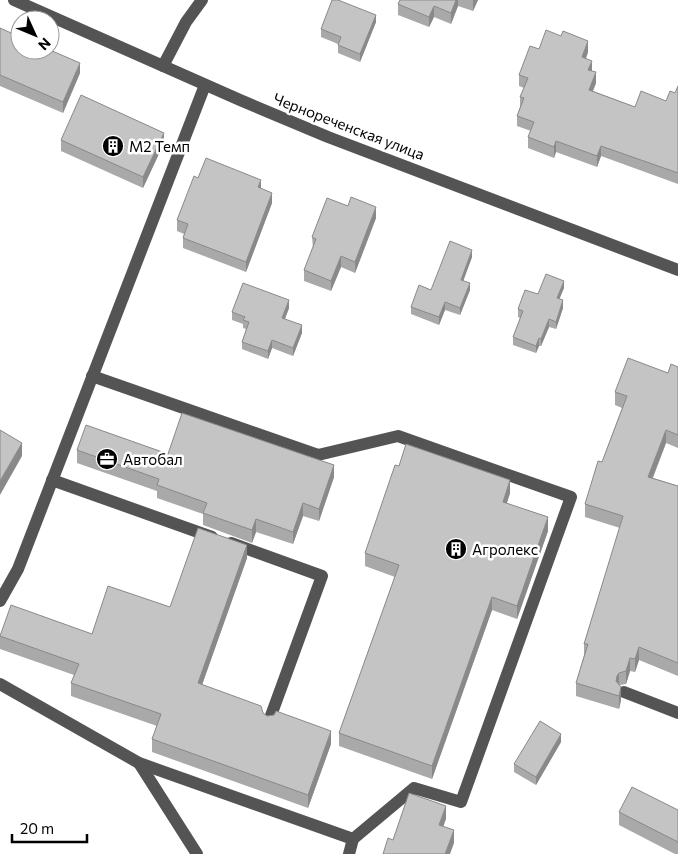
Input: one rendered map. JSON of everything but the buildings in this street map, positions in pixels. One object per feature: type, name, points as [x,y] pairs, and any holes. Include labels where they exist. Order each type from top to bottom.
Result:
[{"type":"street","name":"Чернореченская улица","points":[[14,0],[205,85],[328,137],[678,270]]},
{"type":"street","points":[[163,66],[186,22],[202,0]]},
{"type":"street","points":[[0,601],[18,569],[205,85]]},
{"type":"street","points":[[92,376],[318,455],[398,436],[571,497],[461,802],[414,788],[353,839],[349,854]]},
{"type":"street","points":[[52,480],[322,576],[269,722]]},
{"type":"street","points":[[0,684],[139,762],[353,839]]},
{"type":"street","points":[[624,692],[678,713]]},
{"type":"street","points":[[139,762],[197,854]]},
{"type":"place","name":"М2 Темп","points":[[113,146]]},
{"type":"place","name":"Автобал","points":[[107,459]]},
{"type":"place","name":"Агролекс","points":[[456,549]]}]
